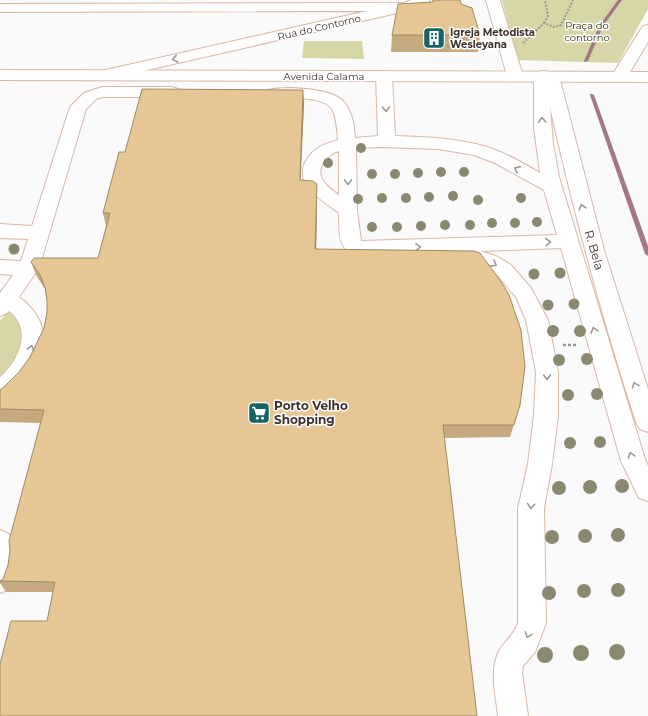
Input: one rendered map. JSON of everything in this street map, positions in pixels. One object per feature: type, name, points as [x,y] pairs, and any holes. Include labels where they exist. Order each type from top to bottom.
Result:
[{"type":"street","name":"Rua do Contorno","points":[[102,75],[308,29],[423,0]]},
{"type":"street","points":[[493,0],[506,50],[515,76]]},
{"type":"street","points":[[0,8],[297,7],[401,5]]},
{"type":"street","points":[[297,7],[308,29]]},
{"type":"street","points":[[619,77],[648,29]]},
{"type":"street","points":[[213,50],[204,60],[207,68],[214,75]]},
{"type":"street","name":"Avenida Calama","points":[[0,75],[648,77]]},
{"type":"street","points":[[384,76],[387,143]]},
{"type":"street","points":[[546,76],[541,101],[543,146],[551,186],[569,242],[633,461],[648,490]]},
{"type":"street","name":"R. Bela","points":[[546,76],[578,194],[628,366],[648,422]]},
{"type":"street","points":[[0,390],[14,378],[22,368],[32,347],[33,337],[29,318],[20,307],[4,304],[29,268],[78,107],[90,96],[102,92],[190,92]]},
{"type":"street","points":[[261,93],[293,93],[323,98],[335,102],[340,108],[348,143],[348,211],[351,244],[357,248],[569,242]]},
{"type":"street","points":[[348,211],[317,186],[312,174],[314,162],[322,153],[328,149],[348,143],[410,143],[469,148],[488,154],[551,186]]},
{"type":"street","points":[[0,231],[39,233]]},
{"type":"street","points":[[445,246],[489,261],[504,270],[524,293],[537,320],[547,372],[546,415],[540,464],[531,508],[532,623],[525,642],[510,660],[508,672],[513,716]]},
{"type":"street","points":[[0,267],[29,268]]},
{"type":"street","points":[[0,542],[3,570],[0,580]]},
{"type":"path","points":[[506,50],[521,45],[544,23],[548,16],[544,0]]},
{"type":"path","points":[[544,23],[554,27],[561,25],[573,0]]},
{"type":"path","points":[[542,345],[599,346]]},
{"type":"green space","name":"Praça do contorno","points":[[502,0],[648,0],[648,9],[618,63],[517,60]]},
{"type":"green space","points":[[304,41],[362,41],[364,59],[302,58]]},
{"type":"green space","points":[[8,311],[17,320],[20,326],[23,344],[19,357],[0,379],[0,321]]},
{"type":"building","points":[[433,0],[460,0],[461,4],[472,8],[480,35],[392,35],[398,4],[433,2]]},
{"type":"building","name":"Porto Velho Shopping","points":[[142,89],[303,90],[300,180],[313,181],[317,184],[315,249],[474,251],[480,253],[509,295],[521,330],[525,367],[520,405],[514,425],[443,425],[477,716],[0,716],[0,664],[11,621],[47,621],[55,582],[0,581],[3,579],[8,565],[10,550],[9,541],[44,410],[0,409],[0,390],[19,372],[30,357],[44,328],[47,313],[45,287],[40,275],[31,262],[34,258],[98,258],[110,213],[103,213],[119,152],[125,152]]},
{"type":"waterway","points":[[586,61],[601,26],[620,0]]},
{"type":"waterway","points":[[592,95],[648,254]]},
{"type":"place","name":"Igreja Metodista Wesleyana","points":[[434,38]]},
{"type":"place","name":"Porto Velho Shopping","points":[[259,413]]}]
